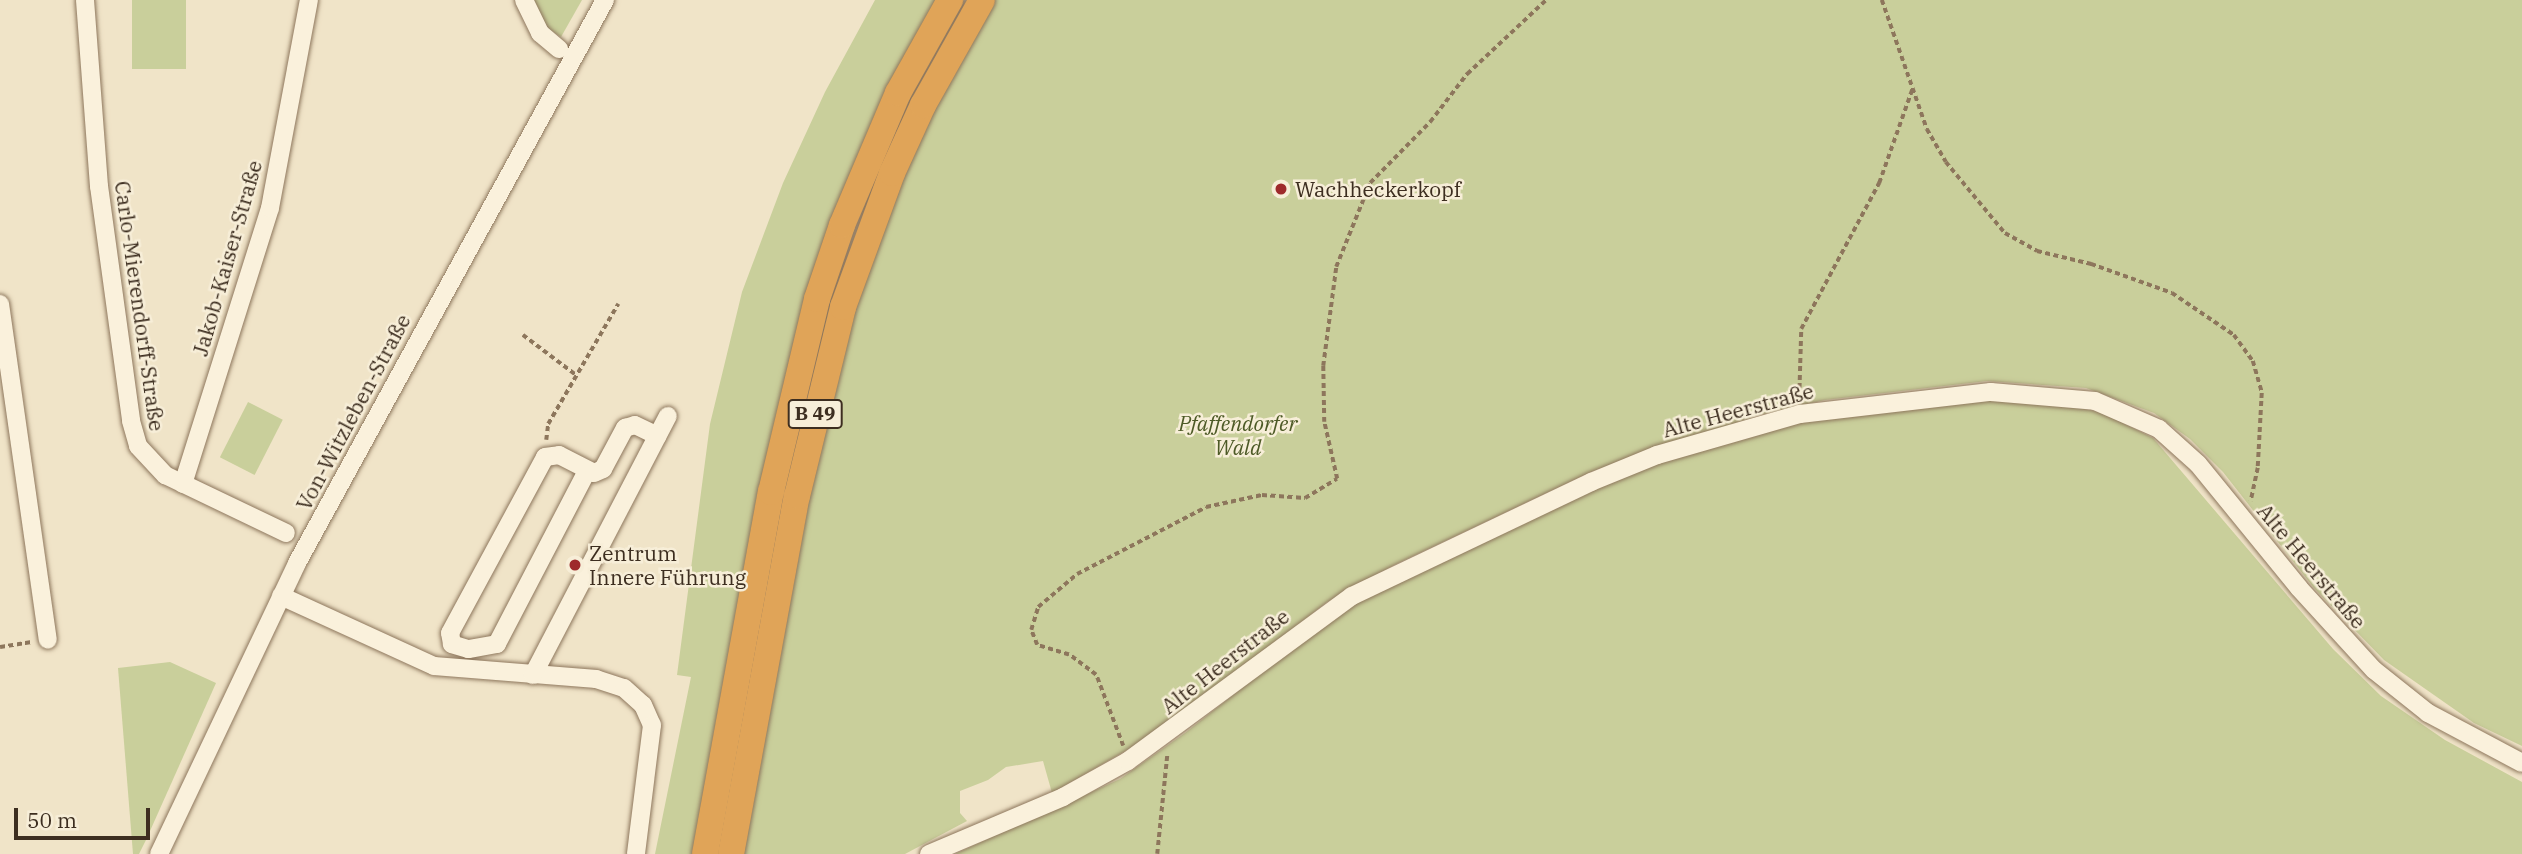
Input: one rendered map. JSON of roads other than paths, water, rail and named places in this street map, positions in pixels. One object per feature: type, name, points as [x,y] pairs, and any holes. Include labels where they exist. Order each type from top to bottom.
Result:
[{"type":"highway","name":"B 49","points":[[705,854],[771,492],[817,299],[842,225],[898,93],[950,0]]},
{"type":"highway","name":"B 49","points":[[731,854],[797,496],[843,307],[892,173],[923,105],[982,0]]},
{"type":"street","name":"Carlo-Mierendorff-Straße","points":[[85,0],[96,154],[131,421],[145,457],[183,484],[286,533]]},
{"type":"street","name":"Jakob-Kaiser-Straße","points":[[183,484],[270,208],[309,0]]},
{"type":"street","points":[[524,0],[540,33],[559,49]]},
{"type":"street","name":"Von-Witzleben-Straße","points":[[159,854],[281,596],[605,0]]},
{"type":"street","points":[[0,304],[48,640]]},
{"type":"street","name":"Alte Heerstraße","points":[[929,854],[1063,797],[1128,761],[1167,735],[1292,637],[1390,576],[1636,463],[1800,414],[1991,392],[2095,401],[2159,429],[2198,464],[2343,640],[2374,670],[2428,713],[2522,764]]},
{"type":"street","points":[[533,675],[668,416]]},
{"type":"street","points":[[587,471],[497,644],[468,649],[452,644],[450,632],[542,461],[559,455],[587,471],[603,469],[628,426],[658,436]]},
{"type":"street","points":[[281,596],[419,662],[611,682],[633,695],[649,713],[652,740],[636,854]]},
{"type":"place","name":"Wachheckerkopf","points":[[1281,189]]},
{"type":"place","name":"Zentrum Innere Führung","points":[[575,565]]},
{"type":"park label","name":"Pfaffendorfer Wald","points":[[1238,435]]}]
